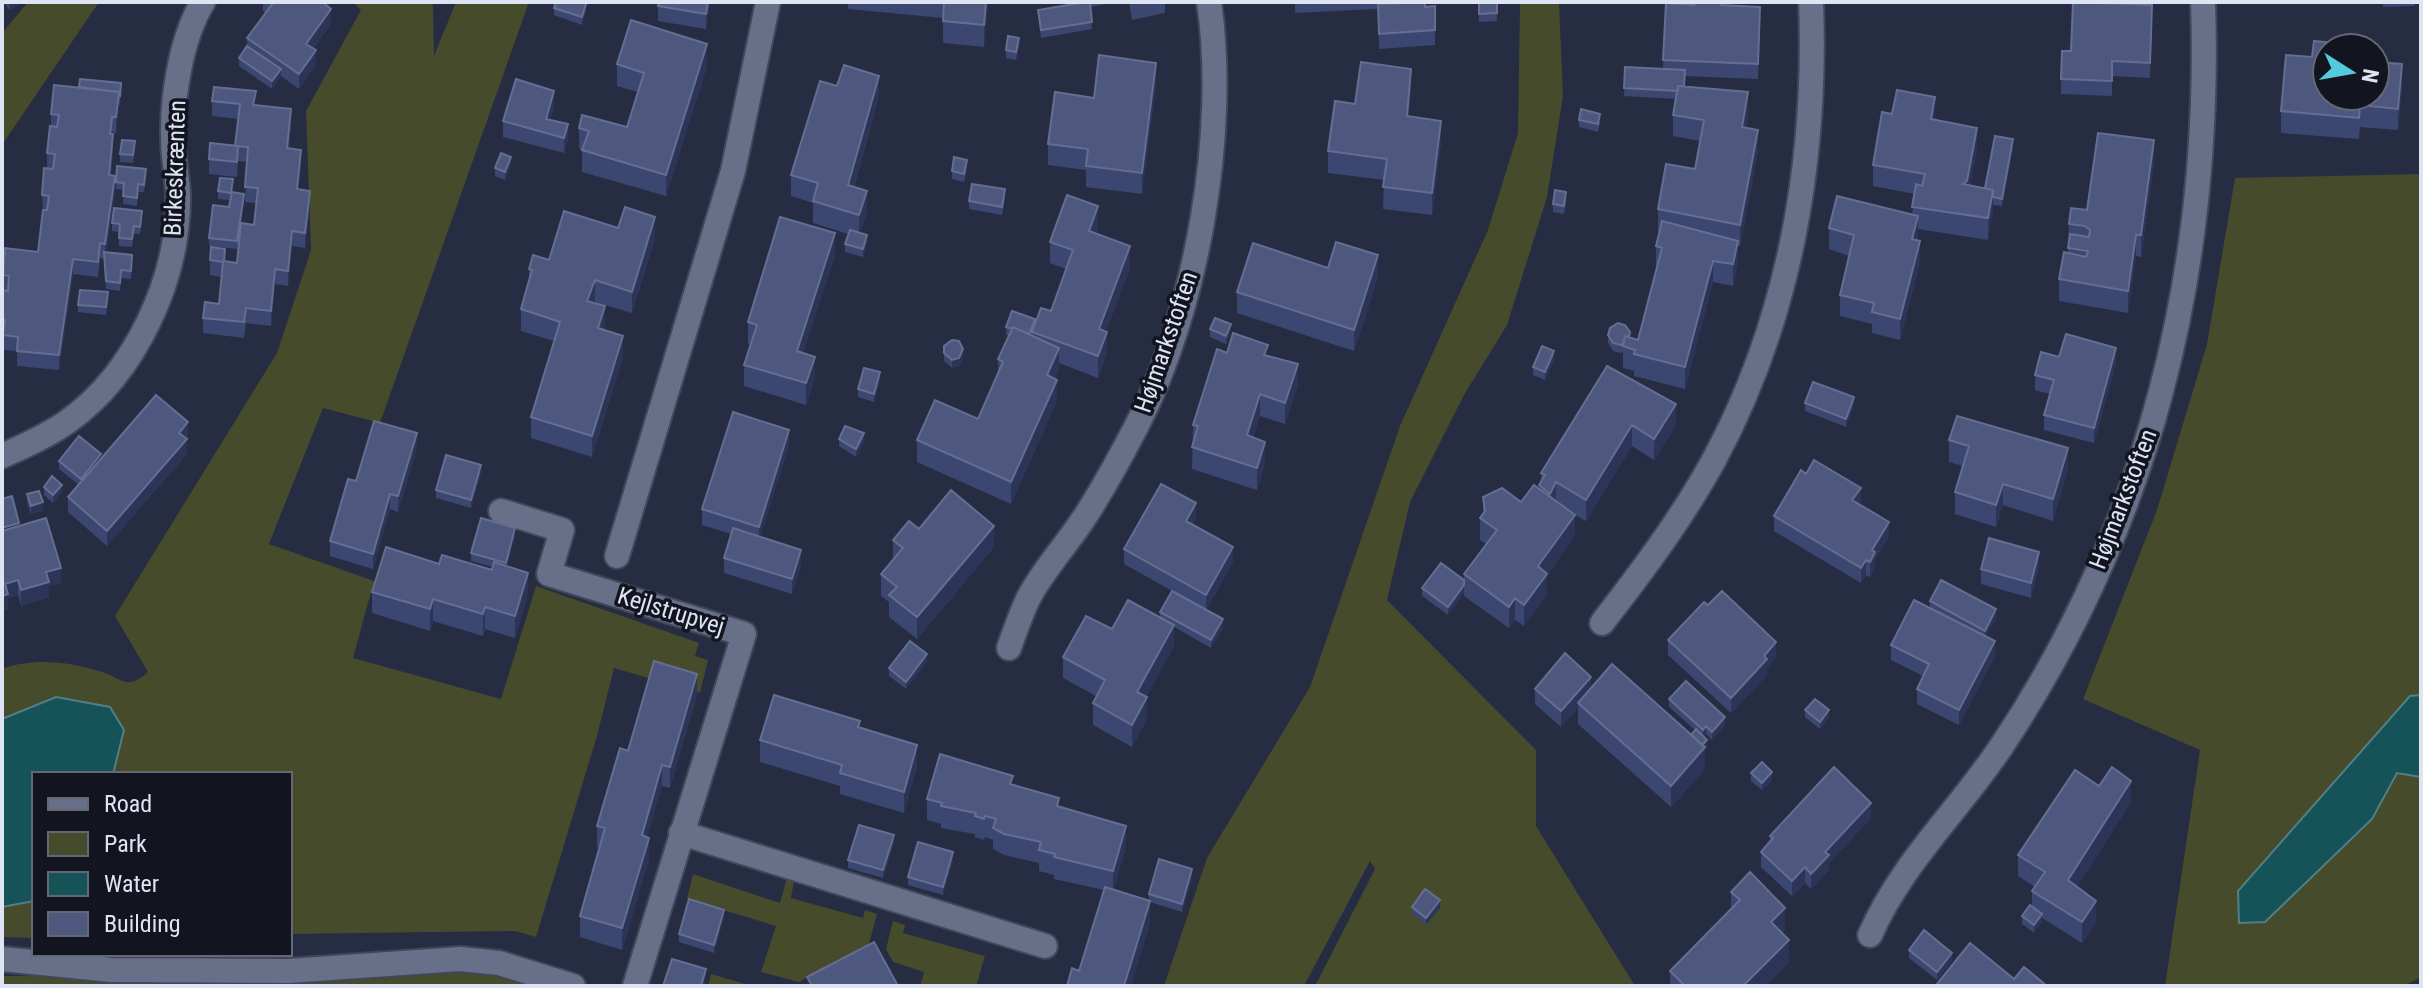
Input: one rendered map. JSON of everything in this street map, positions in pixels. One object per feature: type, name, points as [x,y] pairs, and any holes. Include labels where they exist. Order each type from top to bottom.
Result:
[{"type":"street","name":"Birkeskrænten","points":[[2,456],[68,421],[110,381],[150,321],[170,260],[178,196],[173,136],[179,78],[192,25],[203,2]]},
{"type":"street","points":[[617,556],[733,171],[768,2]]},
{"type":"street","name":"Højmarkstoften","points":[[1009,648],[1030,595],[1088,513],[1138,424],[1175,331],[1200,233],[1213,133],[1213,32],[1209,2]]},
{"type":"street","points":[[1602,623],[1663,544],[1700,482],[1756,366],[1787,271],[1806,173],[1814,73],[1811,2]]},
{"type":"street","name":"Højmarkstoften","points":[[1870,935],[1887,897],[2001,747],[2071,627],[2128,500],[2169,367],[2195,231],[2206,93],[2203,2]]},
{"type":"street","name":"Kejlstrupvej","points":[[501,511],[562,530],[549,574],[744,634],[635,986]]},
{"type":"street","points":[[681,833],[1045,946]]},
{"type":"street","points":[[2,959],[111,970],[288,971],[460,959],[499,963],[573,986]]},
{"type":"green space","points":[[28,2],[99,2],[2,145],[2,33]]},
{"type":"green space","points":[[353,2],[428,2],[433,5],[434,56],[456,2],[529,2],[380,423],[323,408],[269,544],[374,581],[353,658],[501,699],[536,586],[699,643],[695,656],[708,660],[700,693],[614,668],[597,736],[536,937],[515,931],[292,934],[292,772],[32,772],[32,938],[2,937],[2,669],[26,663],[65,663],[129,682],[138,680],[148,672],[115,616],[277,353],[311,250],[306,111],[361,10]]},
{"type":"green space","points":[[1520,2],[1559,2],[1563,96],[1547,197],[1507,325],[1464,395],[1410,502],[1387,600],[1536,750],[1536,826],[1635,986],[1315,986],[1375,869],[1370,861],[1304,986],[1164,986],[1207,858],[1310,687],[1400,426],[1488,230],[1518,133]]},
{"type":"green space","points":[[2421,174],[2421,977],[2404,986],[2165,986],[2200,750],[2083,699],[2157,510],[2207,344],[2235,178]]},
{"type":"green space","points":[[693,874],[780,903],[788,874],[795,875],[791,898],[863,918],[865,910],[877,914],[869,944],[799,982],[761,972],[776,926],[687,899]]},
{"type":"green space","points":[[893,921],[905,925],[903,933],[985,956],[976,986],[920,986],[924,972],[893,962],[886,949]]},
{"type":"green space","points":[[435,970],[509,974],[538,986],[2,986],[2,976],[383,978]]},
{"type":"green space","points":[[711,974],[752,986],[708,986]]},
{"type":"water","points":[[2421,695],[2421,777],[2397,773],[2372,819],[2265,922],[2239,923],[2238,891],[2410,696]]},
{"type":"water","points":[[56,697],[110,707],[124,730],[114,772],[32,772],[32,901],[2,907],[2,719]]},
{"type":"building","points":[[271,2],[322,2],[331,9],[306,44],[316,50],[299,74],[247,38]]},
{"type":"building","points":[[556,2],[586,4],[582,17],[554,8]]},
{"type":"building","points":[[659,2],[708,2],[706,14],[658,6]]},
{"type":"building","points":[[944,2],[986,2],[984,25],[943,21]]},
{"type":"building","points":[[1090,2],[1092,22],[1041,30],[1038,10]]},
{"type":"building","points":[[1425,2],[1425,7],[1435,6],[1435,30],[1379,34],[1378,4]]},
{"type":"building","points":[[1479,2],[1497,2],[1497,13],[1479,14]]},
{"type":"building","points":[[1694,2],[1760,7],[1758,64],[1663,60],[1666,3],[1694,5]]},
{"type":"building","points":[[2073,2],[2152,5],[2150,63],[2112,61],[2112,81],[2061,79],[2062,51],[2071,51]]},
{"type":"building","points":[[631,20],[707,44],[666,175],[582,150],[589,131],[579,128],[582,115],[627,127],[644,73],[617,64]]},
{"type":"building","points":[[1008,36],[1019,38],[1016,52],[1006,50]]},
{"type":"building","points":[[247,46],[281,69],[272,81],[239,58]]},
{"type":"building","points":[[1099,55],[1156,63],[1142,173],[1086,166],[1088,149],[1048,144],[1055,92],[1094,98]]},
{"type":"building","points":[[2286,55],[2311,57],[2311,112],[2359,112],[2359,118],[2281,111]]},
{"type":"building","points":[[1361,62],[1411,69],[1407,116],[1441,121],[1432,193],[1383,187],[1387,159],[1328,151],[1335,101],[1355,104]]},
{"type":"building","points":[[2391,63],[2402,64],[2398,109],[2391,108]]},
{"type":"building","points":[[844,65],[879,76],[848,185],[867,191],[859,215],[813,201],[818,183],[791,175],[820,81],[837,86]]},
{"type":"building","points":[[1625,67],[1685,70],[1684,86],[1678,86],[1678,91],[1624,88]]},
{"type":"building","points":[[80,79],[121,83],[120,97],[119,92],[79,87]]},
{"type":"building","points":[[516,79],[554,91],[546,119],[568,124],[564,138],[503,121]]},
{"type":"building","points":[[54,85],[119,92],[110,134],[113,134],[109,175],[115,176],[105,244],[100,243],[98,262],[73,259],[59,355],[17,351],[18,337],[3,335],[5,320],[2,320],[2,290],[8,291],[9,276],[3,275],[5,248],[38,252],[43,210],[47,210],[49,196],[42,195],[44,168],[53,169],[55,154],[47,153],[50,126],[57,127],[59,115],[51,114]]},
{"type":"building","points":[[1678,86],[1748,92],[1742,127],[1758,130],[1740,225],[1658,209],[1666,164],[1695,169],[1704,120],[1673,115]]},
{"type":"building","points":[[214,87],[256,91],[253,105],[291,109],[287,148],[301,150],[297,189],[310,191],[305,233],[292,231],[288,271],[275,269],[271,311],[246,308],[244,322],[203,318],[205,302],[219,304],[223,262],[210,260],[211,247],[225,249],[224,261],[237,263],[241,223],[254,225],[258,188],[245,187],[248,147],[235,146],[240,104],[212,101]]},
{"type":"building","points":[[1897,90],[1935,97],[1931,119],[1977,128],[1967,181],[1963,184],[1993,190],[1988,218],[1912,207],[1916,184],[1922,186],[1925,174],[1873,165],[1882,112],[1892,114]]},
{"type":"building","points":[[1581,109],[1600,114],[1598,124],[1579,120]]},
{"type":"building","points":[[2098,133],[2154,140],[2141,235],[2136,235],[2128,291],[2059,279],[2064,252],[2086,257],[2088,251],[2068,248],[2070,234],[2089,237],[2090,230],[2085,226],[2069,224],[2071,208],[2087,210]]},
{"type":"building","points":[[1995,136],[2013,139],[2002,199],[1993,197],[1993,190],[1985,188]]},
{"type":"building","points":[[122,140],[135,141],[133,155],[120,154]]},
{"type":"building","points":[[210,143],[238,146],[237,162],[209,159]]},
{"type":"building","points":[[501,153],[511,157],[505,172],[495,168]]},
{"type":"building","points":[[954,157],[967,160],[964,174],[952,171]]},
{"type":"building","points":[[117,166],[146,169],[144,185],[138,184],[137,198],[123,196],[124,183],[116,182]]},
{"type":"building","points":[[220,178],[233,179],[231,193],[218,191]]},
{"type":"building","points":[[972,184],[1005,189],[1002,207],[969,201]]},
{"type":"building","points":[[1555,190],[1566,192],[1564,206],[1553,204]]},
{"type":"building","points":[[232,192],[244,194],[237,241],[209,238],[213,205],[229,207]]},
{"type":"building","points":[[1067,195],[1098,206],[1089,231],[1130,246],[1099,329],[1107,332],[1098,356],[1032,332],[1041,308],[1051,311],[1073,250],[1050,242]]},
{"type":"building","points":[[1837,196],[1918,216],[1912,239],[1920,241],[1900,319],[1872,312],[1874,303],[1840,295],[1854,235],[1829,228]]},
{"type":"building","points":[[625,207],[655,217],[632,292],[595,280],[587,301],[605,306],[598,328],[623,336],[592,436],[531,417],[560,322],[521,309],[533,255],[549,260],[564,211],[618,228]]},
{"type":"building","points":[[114,208],[142,211],[140,227],[134,226],[132,239],[119,238],[120,224],[112,223]]},
{"type":"building","points":[[780,217],[835,233],[797,351],[815,357],[806,383],[744,365],[757,325],[748,322]]},
{"type":"building","points":[[1662,221],[1738,241],[1733,264],[1713,261],[1685,367],[1634,354],[1635,350],[1623,346],[1625,336],[1638,340],[1662,248],[1656,246]]},
{"type":"building","points":[[850,230],[867,235],[863,249],[845,244]]},
{"type":"building","points":[[1336,242],[1378,255],[1354,330],[1237,292],[1253,243],[1328,268]]},
{"type":"building","points":[[104,252],[132,255],[131,271],[121,270],[120,283],[106,281]]},
{"type":"building","points":[[80,290],[108,292],[106,307],[78,305]]},
{"type":"building","points":[[1012,311],[1035,319],[1029,334],[1006,327]]},
{"type":"building","points":[[1215,318],[1231,324],[1226,336],[1210,329]]},
{"type":"building","points":[[1618,323],[1625,325],[1630,332],[1621,345],[1613,343],[1608,335],[1610,328]]},
{"type":"building","points":[[1013,327],[1059,348],[1047,375],[1057,380],[1011,482],[917,440],[935,400],[978,419],[1003,362],[998,359]]},
{"type":"building","points":[[1233,333],[1268,345],[1264,355],[1298,364],[1285,403],[1260,394],[1247,435],[1265,442],[1257,468],[1192,447],[1198,426],[1193,425],[1217,349],[1227,353]]},
{"type":"building","points":[[2066,334],[2116,348],[2094,428],[2044,415],[2054,380],[2035,375],[2041,352],[2059,357]]},
{"type":"building","points":[[952,340],[959,341],[963,349],[959,358],[952,360],[944,353],[944,346]]},
{"type":"building","points":[[1542,346],[1554,351],[1545,372],[1533,367]]},
{"type":"building","points":[[1607,366],[1676,404],[1654,439],[1632,425],[1586,500],[1556,482],[1550,494],[1539,485],[1545,475],[1541,473]]},
{"type":"building","points":[[864,368],[880,372],[874,394],[858,389]]},
{"type":"building","points":[[1813,382],[1854,397],[1846,419],[1805,403]]},
{"type":"building","points":[[156,395],[188,422],[179,433],[187,439],[107,531],[68,497]]},
{"type":"building","points":[[733,412],[789,430],[759,527],[702,509]]},
{"type":"building","points":[[1957,416],[2068,448],[2053,499],[2003,484],[1996,505],[1955,492],[1969,446],[1949,440]]},
{"type":"building","points":[[374,421],[417,433],[398,496],[390,494],[373,554],[330,541],[348,479],[356,481]]},
{"type":"building","points":[[845,426],[864,433],[856,449],[839,439]]},
{"type":"building","points":[[79,436],[101,454],[81,479],[59,461]]},
{"type":"building","points":[[446,455],[481,465],[471,500],[436,490]]},
{"type":"building","points":[[1814,460],[1861,488],[1852,500],[1889,522],[1872,550],[1875,552],[1870,562],[1866,560],[1861,568],[1774,516],[1801,470],[1806,474]]},
{"type":"building","points":[[52,476],[62,485],[53,495],[44,487]]},
{"type":"building","points":[[1161,484],[1196,503],[1186,521],[1233,547],[1206,595],[1124,549]]},
{"type":"building","points":[[1534,485],[1575,515],[1538,566],[1547,574],[1524,605],[1515,598],[1509,607],[1464,574],[1497,530],[1480,518],[1485,511],[1483,497],[1502,488],[1521,502]]},
{"type":"building","points":[[951,490],[994,526],[917,617],[889,595],[897,587],[881,574],[903,548],[893,540],[909,521],[919,529]]},
{"type":"building","points":[[39,491],[43,502],[31,506],[27,494]]},
{"type":"building","points":[[12,496],[19,523],[2,528],[2,499]]},
{"type":"building","points":[[46,518],[61,568],[46,572],[49,582],[21,590],[18,580],[5,584],[8,594],[2,596],[2,531]]},
{"type":"building","points":[[481,518],[515,528],[506,563],[471,553]]},
{"type":"building","points":[[733,528],[801,550],[792,579],[724,558]]},
{"type":"building","points":[[1989,538],[2039,552],[2031,583],[1981,569]]},
{"type":"building","points":[[386,547],[439,564],[442,555],[492,570],[494,562],[528,573],[515,616],[485,607],[483,614],[433,599],[430,609],[372,592]]},
{"type":"building","points":[[1441,563],[1464,580],[1464,585],[1448,607],[1422,588]]},
{"type":"building","points":[[1941,580],[1996,609],[1985,631],[1930,601]]},
{"type":"building","points":[[1172,591],[1223,619],[1211,640],[1160,612]]},
{"type":"building","points":[[1722,591],[1776,642],[1764,656],[1767,659],[1731,698],[1668,640],[1704,602],[1708,605]]},
{"type":"building","points":[[1128,600],[1174,625],[1137,692],[1147,697],[1132,725],[1093,703],[1105,680],[1063,657],[1086,616],[1112,629]]},
{"type":"building","points":[[1914,600],[1995,641],[1959,710],[1917,689],[1929,664],[1891,645]]},
{"type":"building","points":[[910,641],[927,654],[906,682],[889,668]]},
{"type":"building","points":[[1565,653],[1591,677],[1561,711],[1535,689]]},
{"type":"building","points":[[654,661],[697,674],[670,767],[662,765],[642,835],[649,838],[622,928],[580,916],[605,828],[597,826],[620,748],[628,751]]},
{"type":"building","points":[[1612,664],[1705,747],[1671,786],[1578,703]]},
{"type":"building","points":[[1686,681],[1725,717],[1712,732],[1706,726],[1703,730],[1669,699]]},
{"type":"building","points":[[774,695],[860,721],[858,727],[917,745],[904,792],[840,773],[842,765],[760,740]]},
{"type":"building","points":[[1815,699],[1829,710],[1820,722],[1805,710]]},
{"type":"building","points":[[1696,729],[1707,740],[1702,745],[1691,735]]},
{"type":"building","points":[[940,754],[1013,776],[1010,784],[1059,798],[1057,806],[1126,826],[1113,871],[1054,857],[1055,854],[1039,850],[1041,842],[1004,834],[993,828],[996,819],[985,816],[984,819],[975,816],[976,813],[941,806],[942,803],[927,799]]},
{"type":"building","points":[[1762,762],[1772,772],[1762,783],[1751,773]]},
{"type":"building","points":[[1834,767],[1871,803],[1825,852],[1829,855],[1811,874],[1805,867],[1792,881],[1761,852],[1773,838],[1770,836]]},
{"type":"building","points":[[2112,767],[2131,781],[2068,880],[2096,901],[2082,922],[2032,891],[2045,872],[2018,855],[2075,770],[2099,786]]},
{"type":"building","points":[[859,825],[894,835],[883,870],[848,860]]},
{"type":"building","points":[[918,842],[953,852],[943,887],[908,877]]},
{"type":"building","points":[[1159,859],[1192,869],[1182,904],[1149,894]]},
{"type":"building","points":[[1750,872],[1785,908],[1771,922],[1789,940],[1743,986],[1685,986],[1670,971],[1740,900],[1731,892]]},
{"type":"building","points":[[1105,887],[1150,901],[1124,986],[1067,986],[1072,968],[1079,971]]},
{"type":"building","points":[[1425,889],[1440,900],[1426,918],[1412,907]]},
{"type":"building","points":[[689,899],[724,910],[714,945],[679,934]]},
{"type":"building","points":[[2030,905],[2042,914],[2034,925],[2022,916]]},
{"type":"building","points":[[1924,930],[1952,953],[1937,972],[1909,950]]},
{"type":"building","points":[[874,942],[898,986],[812,986],[807,977]]},
{"type":"building","points":[[1970,943],[2014,979],[2024,967],[2047,986],[1937,984]]},
{"type":"building","points":[[672,959],[706,969],[701,986],[663,986]]}]
